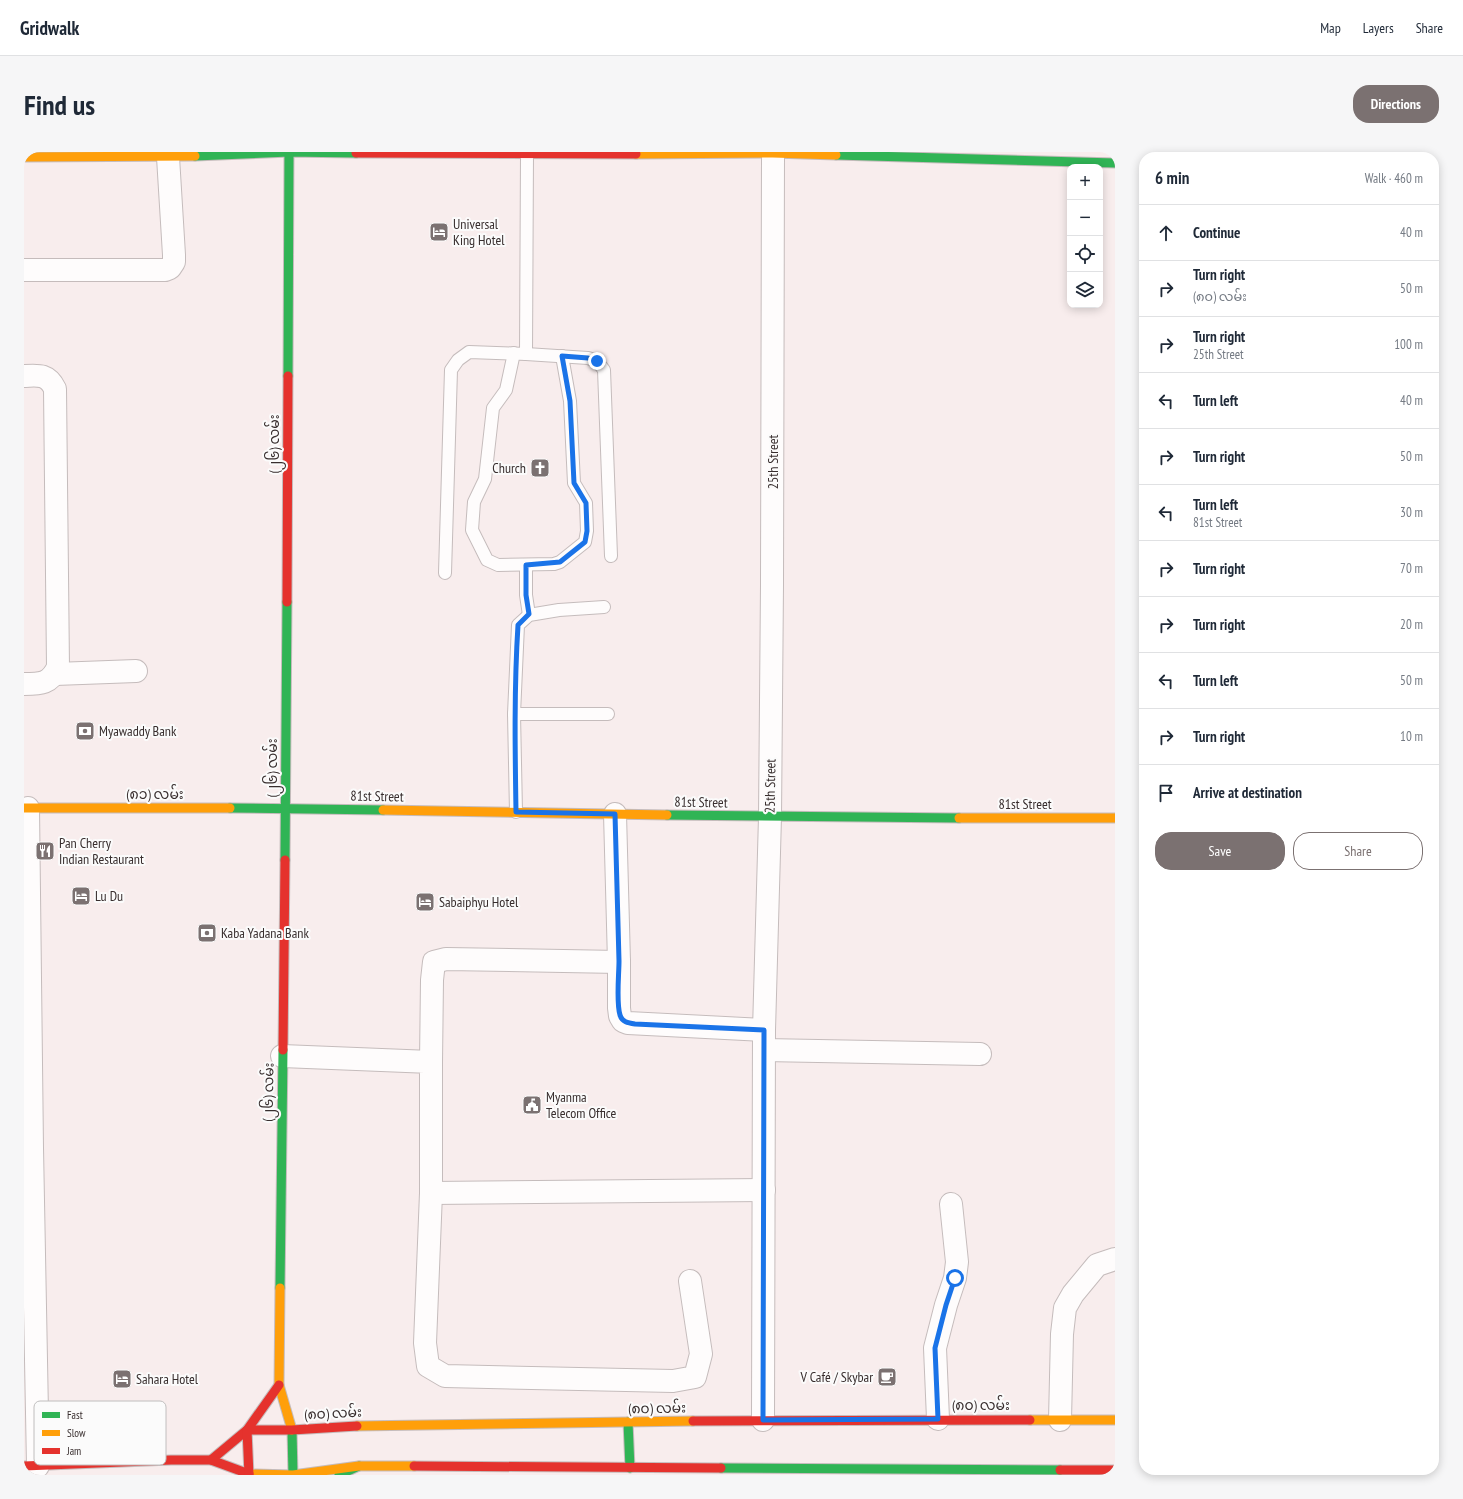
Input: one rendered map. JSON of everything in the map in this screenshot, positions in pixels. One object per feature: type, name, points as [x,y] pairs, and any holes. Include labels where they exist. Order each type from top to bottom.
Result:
[{"type":"main road","points":[[24,158],[168,157],[289,152],[527,154],[773,152],[1115,163]]},
{"type":"main road","name":"(၂၆) လမ်း","points":[[289,152],[286,808],[279,1385],[292,1430],[293,1475]]},
{"type":"main road","name":"(၈၁) လမ်း","points":[[26,808],[286,808]]},
{"type":"main road","name":"81st Street","points":[[286,808],[770,817],[1115,818]]},
{"type":"main road","points":[[211,1460],[247,1430],[279,1385]]},
{"type":"main road","name":"(၈၀) လမ်း","points":[[247,1430],[292,1430],[341,1426],[763,1420],[1115,1420]]},
{"type":"main road","points":[[628,1422],[630,1468]]},
{"type":"main road","points":[[247,1430],[249,1475]]},
{"type":"main road","points":[[166,1460],[211,1460],[249,1475],[293,1475],[359,1466],[1115,1470]]},
{"type":"main road","points":[[31,1466],[78,1469],[119,1465]]},
{"type":"main road","points":[[340,1475],[359,1466]]},
{"type":"street","name":"25th Street","points":[[763,1420],[764,1040],[770,817],[772,570],[773,152]]},
{"type":"street","points":[[24,270],[165,270],[170,268],[174,262],[174,255],[168,157]]},
{"type":"street","points":[[24,376],[44,377],[48,379],[55,389],[58,667],[55,674],[45,682],[24,684]]},
{"type":"street","points":[[55,674],[136,671]]},
{"type":"street","points":[[26,808],[31,1466]]},
{"type":"street","points":[[615,814],[619,1008],[620,1016],[623,1021],[628,1023],[764,1040],[980,1054]]},
{"type":"street","points":[[619,962],[446,959],[434,962],[432,980],[431,1193],[425,1343],[428,1366],[445,1376],[673,1381],[695,1377],[701,1354],[690,1281]]},
{"type":"street","points":[[282,1056],[431,1062]]},
{"type":"street","points":[[431,1193],[764,1190]]},
{"type":"street","points":[[938,1419],[935,1348],[946,1305],[955,1278],[956,1262],[951,1204]]},
{"type":"street","points":[[1060,1420],[1062,1334],[1065,1308],[1073,1294],[1097,1265],[1115,1259]]},
{"type":"lane","points":[[527,154],[520,354],[506,390],[493,408],[484,478],[474,502],[472,530],[487,560],[498,565],[526,565],[560,562],[585,542],[587,531],[586,503],[574,483],[570,401],[562,356]]},
{"type":"lane","points":[[445,573],[451,370],[458,360],[469,352],[588,358],[597,361],[604,370],[611,556]]},
{"type":"lane","points":[[526,565],[526,595],[529,614]]},
{"type":"lane","points":[[516,812],[514,714],[518,625],[529,614],[604,607]]},
{"type":"lane","points":[[514,714],[608,714]]},
{"type":"traffic: fast","points":[[288,376],[289,152]]},
{"type":"traffic: fast","points":[[195,156],[289,152],[356,153]]},
{"type":"traffic: fast","points":[[836,155],[1115,163]]},
{"type":"traffic: fast","points":[[285,860],[287,602]]},
{"type":"traffic: fast","points":[[230,808],[383,810]]},
{"type":"traffic: fast","points":[[667,815],[959,818]]},
{"type":"traffic: fast","points":[[280,1288],[283,1050]]},
{"type":"traffic: fast","points":[[628,1422],[630,1468]]},
{"type":"traffic: fast","points":[[292,1430],[293,1475]]},
{"type":"traffic: fast","points":[[339,1475],[359,1466]]},
{"type":"traffic: fast","points":[[721,1468],[1060,1470]]},
{"type":"traffic: slow","points":[[636,154],[773,153],[836,155]]},
{"type":"traffic: slow","points":[[24,157],[195,156]]},
{"type":"traffic: slow","points":[[24,808],[230,808]]},
{"type":"traffic: slow","points":[[383,810],[667,815]]},
{"type":"traffic: slow","points":[[959,818],[1115,818]]},
{"type":"traffic: slow","points":[[280,1288],[279,1385],[292,1430]]},
{"type":"traffic: slow","points":[[1030,1420],[1115,1420]]},
{"type":"traffic: slow","points":[[357,1426],[693,1421]]},
{"type":"traffic: slow","points":[[249,1474],[293,1475],[359,1466],[414,1466]]},
{"type":"traffic: jam","points":[[356,153],[636,154]]},
{"type":"traffic: jam","points":[[287,602],[288,376]]},
{"type":"traffic: jam","points":[[283,1050],[285,860]]},
{"type":"traffic: jam","points":[[211,1460],[247,1430],[279,1385]]},
{"type":"traffic: jam","points":[[693,1421],[1030,1420]]},
{"type":"traffic: jam","points":[[249,1475],[247,1430],[292,1430],[357,1426]]},
{"type":"traffic: jam","points":[[166,1460],[211,1460],[249,1474]]},
{"type":"traffic: jam","points":[[24,1466],[48,1465]]},
{"type":"traffic: jam","points":[[414,1466],[721,1468]]},
{"type":"traffic: jam","points":[[1060,1470],[1115,1470]]},
{"type":"place","name":"Universal King Hotel","points":[[439,232]]},
{"type":"place","name":"Church","points":[[540,468]]},
{"type":"place","name":"Myawaddy Bank","points":[[85,731]]},
{"type":"place","name":"Pan Cherry Indian Restaurant","points":[[45,851]]},
{"type":"place","name":"Lu Du","points":[[81,896]]},
{"type":"place","name":"Sabaiphyu Hotel","points":[[425,902]]},
{"type":"place","name":"Kaba Yadana Bank","points":[[207,933]]},
{"type":"place","name":"Myanma Telecom Office","points":[[532,1105]]},
{"type":"place","name":"V Café / Skybar","points":[[887,1377]]},
{"type":"place","name":"Sahara Hotel","points":[[122,1379]]},
{"type":"route","points":[[597,361],[588,358],[562,356],[570,401],[574,483],[586,503],[587,531],[585,542],[579,548],[568,554],[560,562],[554,564],[526,565],[526,595],[529,614],[518,625],[514,714],[516,812],[615,814],[619,1008],[620,1016],[623,1021],[635,1024],[764,1030],[763,1420],[938,1419],[935,1348],[946,1305],[955,1278]]}]
